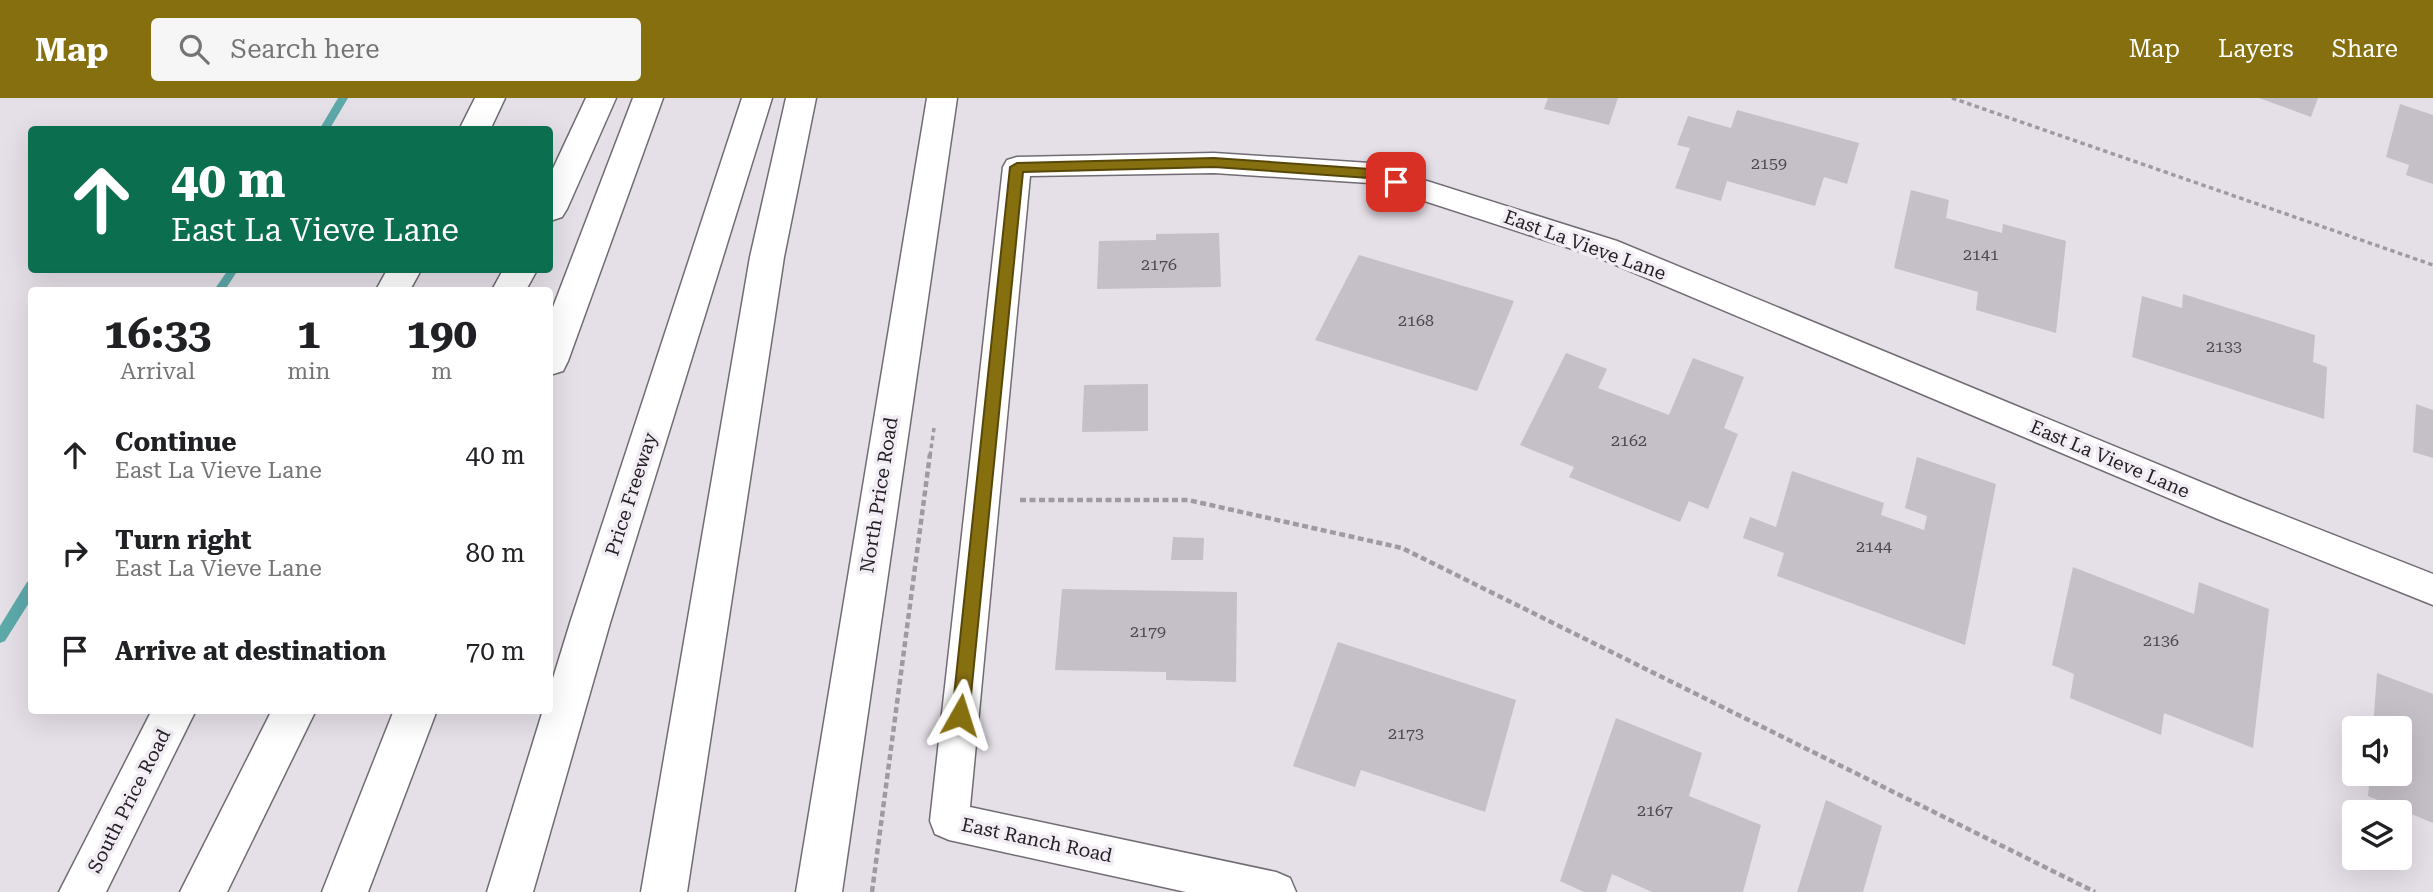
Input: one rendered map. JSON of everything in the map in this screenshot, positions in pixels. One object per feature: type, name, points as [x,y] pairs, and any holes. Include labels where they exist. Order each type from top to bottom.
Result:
[{"type":"main road","points":[[476,126],[490,98]]},
{"type":"main road","points":[[553,202],[601,98]]},
{"type":"main road","points":[[553,353],[648,98]]},
{"type":"main road","name":"Price Freeway","points":[[510,892],[590,623],[757,98]]},
{"type":"main road","points":[[664,892],[768,257],[801,98]]},
{"type":"main road","name":"North Price Road","points":[[819,892],[942,98]]},
{"type":"main road","name":"South Price Road","points":[[82,892],[174,714]]},
{"type":"main road","points":[[203,892],[293,714]]},
{"type":"main road","points":[[345,892],[414,714]]},
{"type":"street","name":"East La Vieve Lane","points":[[984,502],[1017,167],[1214,163],[1370,173],[1607,249],[2230,509],[2433,590]]},
{"type":"street","name":"East Ranch Road","points":[[984,502],[949,821],[1276,892]]},
{"type":"path","points":[[1952,98],[2433,265]]},
{"type":"path","points":[[873,892],[936,414]]},
{"type":"path","points":[[984,502],[1188,500],[1402,548],[2095,892]]},
{"type":"building","points":[[1548,98],[1618,98],[1609,125],[1544,109]]},
{"type":"building","points":[[2259,98],[2318,98],[2311,117]]},
{"type":"building","points":[[2400,104],[2433,115],[2433,184],[2406,175],[2409,165],[2386,157]]},
{"type":"building","points":[[1737,110],[1859,143],[1847,184],[1824,177],[1815,206],[1727,181],[1721,201],[1675,188],[1690,148],[1677,145],[1688,116],[1731,128]]},
{"type":"building","points":[[1911,190],[1949,200],[1946,218],[2002,233],[2003,224],[2066,241],[2056,333],[1976,310],[1978,292],[1894,268]]},
{"type":"building","points":[[1219,233],[1221,287],[1097,289],[1099,241],[1156,240],[1156,234]]},
{"type":"building","points":[[1359,255],[1514,301],[1477,391],[1315,340]]},
{"type":"building","points":[[2183,294],[2315,335],[2313,362],[2327,367],[2324,419],[2132,357],[2142,296],[2182,308]]},
{"type":"building","points":[[1566,353],[1607,369],[1598,388],[1669,415],[1693,358],[1744,377],[1724,428],[1738,434],[1708,509],[1689,501],[1680,522],[1569,477],[1574,467],[1520,445]]},
{"type":"building","points":[[1148,384],[1148,431],[1082,432],[1084,385]]},
{"type":"building","points":[[2416,404],[2433,410],[2433,458],[2413,452]]},
{"type":"building","points":[[1917,457],[1996,484],[1965,645],[1777,576],[1784,553],[1743,538],[1750,517],[1776,527],[1792,471],[1884,503],[1881,515],[1924,530],[1927,516],[1905,508]]},
{"type":"building","points":[[1173,537],[1204,538],[1203,560],[1171,560]]},
{"type":"building","points":[[2073,567],[2194,614],[2199,582],[2269,609],[2253,748],[2164,713],[2161,735],[2070,698],[2074,674],[2052,665]]},
{"type":"building","points":[[1062,589],[1237,592],[1236,682],[1166,680],[1166,672],[1055,670]]},
{"type":"building","points":[[1338,642],[1516,700],[1485,812],[1361,770],[1355,787],[1293,766]]},
{"type":"building","points":[[2377,673],[2433,694],[2433,823],[2412,814],[2412,800],[2378,800],[2368,796],[2369,786],[2412,786],[2412,716],[2374,716]]},
{"type":"building","points":[[1616,718],[1702,753],[1689,796],[1761,825],[1743,892],[1652,892],[1612,874],[1606,892],[1584,892],[1560,881]]},
{"type":"building","points":[[1826,800],[1882,826],[1863,892],[1797,892]]},
{"type":"waterway","points":[[326,126],[343,98]]},
{"type":"waterway","points":[[221,287],[231,273]]},
{"type":"waterway","points":[[0,637],[28,592]]},
{"type":"route","points":[[960,715],[1017,167],[1214,163],[1370,173],[1396,182]]}]
